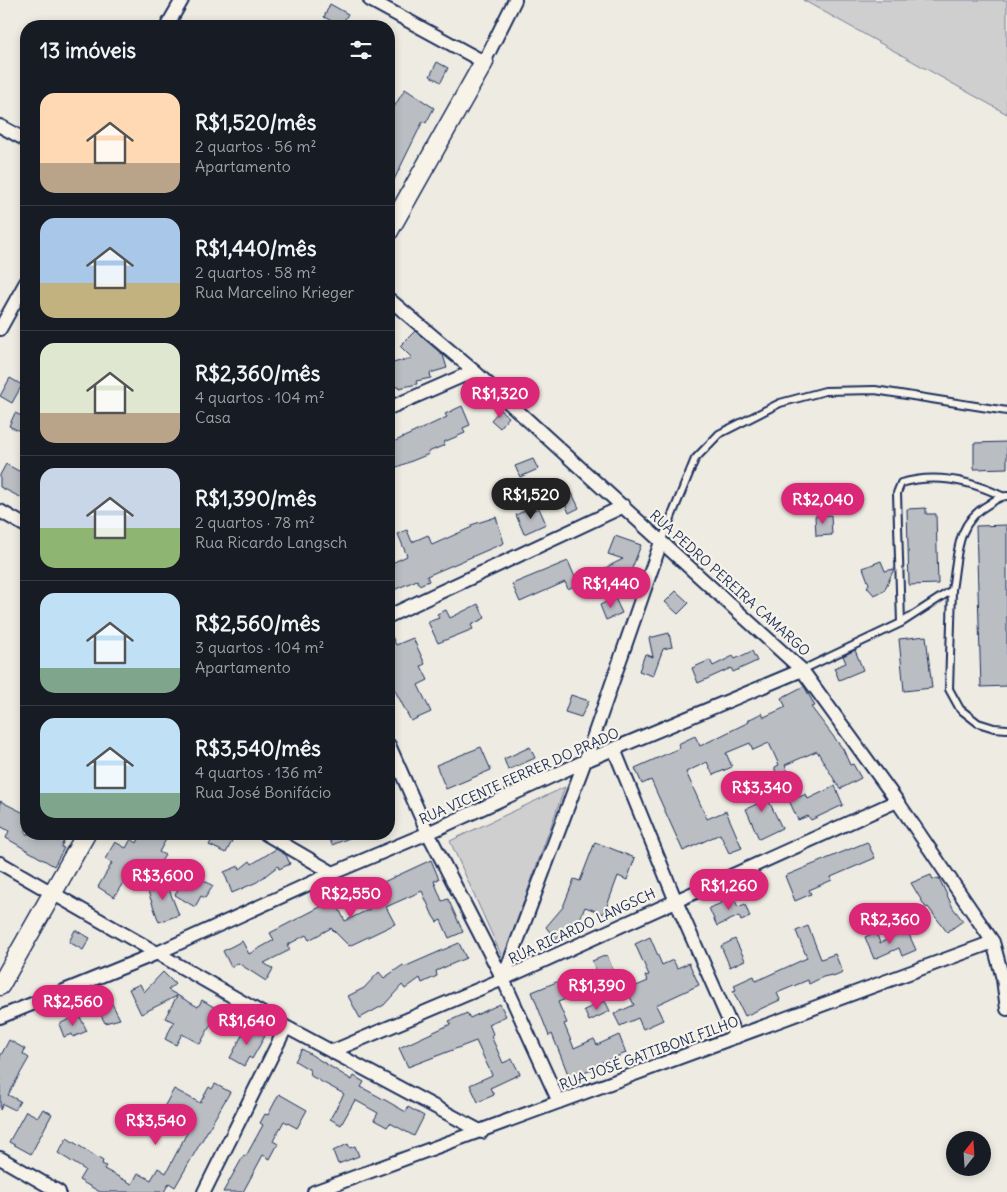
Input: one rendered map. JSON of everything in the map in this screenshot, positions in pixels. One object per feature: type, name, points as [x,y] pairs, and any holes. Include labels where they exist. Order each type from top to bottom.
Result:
[{"type":"street","points":[[171,20],[182,0]]},
{"type":"street","points":[[370,0],[484,62]]},
{"type":"street","points":[[395,220],[484,62],[515,0]]},
{"type":"street","points":[[0,126],[20,137]]},
{"type":"street","points":[[0,329],[20,293]]},
{"type":"street","name":"RUA PEDRO PEREIRA CAMARGO","points":[[395,303],[474,371],[624,506],[802,670],[897,801],[993,942]]},
{"type":"street","points":[[395,405],[474,371]]},
{"type":"street","points":[[395,613],[624,506]]},
{"type":"street","points":[[0,511],[20,523]]},
{"type":"street","points":[[503,979],[585,761],[661,542]]},
{"type":"street","name":"RUA VICENTE FERRER DO PRADO","points":[[0,1017],[155,954],[333,873],[428,834],[585,761],[802,670]]},
{"type":"street","points":[[614,749],[675,899],[736,1037]]},
{"type":"street","points":[[395,759],[428,834],[503,979],[559,1102]]},
{"type":"street","name":"RUA RICARDO LANGSCH","points":[[333,1051],[503,979],[675,899],[897,801]]},
{"type":"street","points":[[0,986],[83,840]]},
{"type":"street","points":[[276,840],[333,873]]},
{"type":"street","points":[[0,863],[286,1028],[333,1051],[482,1132]]},
{"type":"street","points":[[993,942],[1007,1009]]},
{"type":"street","name":"RUA JOSÉ GATTIBONI FILHO","points":[[314,1192],[482,1132],[993,942]]},
{"type":"street","points":[[204,1192],[286,1028]]},
{"type":"street","points":[[0,1158],[59,1192]]},
{"type":"lane","points":[[661,542],[695,459],[718,434],[780,403],[825,391],[875,390],[1007,411]]},
{"type":"lane","points":[[901,623],[897,493],[901,483],[917,478],[960,481],[982,486],[1004,496]]},
{"type":"lane","points":[[1004,496],[977,511],[962,532],[952,590],[949,689],[960,709],[978,723],[994,728],[1007,728]]},
{"type":"lane","points":[[802,670],[901,623],[952,590]]},
{"type":"shaded area","points":[[803,0],[1007,0],[1007,114]]},
{"type":"shaded area","points":[[565,787],[503,959],[450,841]]},
{"type":"building","points":[[330,4],[348,14],[344,20],[330,20],[324,17]]},
{"type":"building","points":[[437,62],[448,68],[441,82],[430,76]]},
{"type":"building","points":[[405,89],[434,108],[426,123],[423,121],[395,178],[395,105]]},
{"type":"building","points":[[415,331],[443,355],[447,368],[430,373],[431,378],[416,381],[417,384],[395,387],[395,362],[412,358],[400,346]]},
{"type":"building","points":[[10,378],[20,384],[20,389],[12,403],[0,396]]},
{"type":"building","points":[[462,406],[470,425],[463,428],[465,433],[444,442],[445,445],[428,452],[429,454],[395,468],[395,441],[447,417],[445,414]]},
{"type":"building","points":[[500,410],[509,417],[500,428],[491,420]]},
{"type":"building","points":[[15,413],[20,415],[20,431],[9,426]]},
{"type":"building","points":[[1007,442],[1007,468],[974,469],[974,443]]},
{"type":"building","points":[[533,459],[538,469],[520,477],[515,466]]},
{"type":"building","points":[[6,464],[20,472],[20,497],[0,487],[0,475]]},
{"type":"building","points":[[572,493],[579,508],[569,513],[562,497]]},
{"type":"building","points":[[539,508],[546,524],[524,534],[516,515],[526,510],[527,513]]},
{"type":"building","points":[[926,508],[926,514],[936,514],[938,584],[909,585],[907,509]]},
{"type":"building","points":[[831,515],[832,535],[816,536],[815,516]]},
{"type":"building","points":[[496,517],[504,543],[427,576],[429,581],[419,585],[417,580],[395,589],[395,562],[407,556],[398,534],[407,530],[412,542],[428,535],[432,545],[472,527],[471,525]]},
{"type":"building","points":[[1007,525],[1007,686],[981,687],[976,526]]},
{"type":"building","points":[[615,536],[641,545],[629,576],[636,579],[630,597],[597,584],[603,569],[623,559],[608,554]]},
{"type":"building","points":[[568,561],[578,584],[568,589],[565,582],[520,602],[512,584]]},
{"type":"building","points":[[881,561],[885,571],[894,569],[884,591],[874,595],[867,587],[869,584],[863,568]]},
{"type":"building","points":[[676,591],[689,603],[678,614],[665,602]]},
{"type":"building","points":[[615,598],[622,613],[606,620],[600,605]]},
{"type":"building","points":[[478,604],[485,618],[471,625],[473,629],[438,643],[428,622],[439,618],[437,614],[446,610],[450,618]]},
{"type":"building","points":[[669,633],[672,647],[663,649],[653,676],[639,671],[645,654],[653,657],[649,638]]},
{"type":"building","points":[[926,636],[932,688],[904,691],[899,639]]},
{"type":"building","points":[[413,638],[425,664],[421,666],[428,680],[418,685],[431,712],[411,721],[395,690],[395,643],[396,645]]},
{"type":"building","points":[[855,650],[863,670],[839,680],[834,668],[846,663],[843,656]]},
{"type":"building","points":[[752,651],[757,661],[733,672],[731,668],[698,683],[692,668],[710,660],[713,666],[733,656],[735,659]]},
{"type":"building","points":[[804,686],[815,706],[811,707],[843,749],[850,765],[853,764],[861,778],[840,789],[817,751],[785,765],[799,797],[806,794],[808,799],[835,786],[843,805],[811,820],[808,816],[798,820],[775,770],[775,767],[779,765],[769,743],[753,750],[750,743],[726,753],[732,767],[713,775],[707,762],[686,772],[707,819],[726,811],[742,848],[729,853],[720,834],[683,851],[651,780],[642,784],[635,768],[680,748],[678,744],[695,736],[700,746],[749,722],[748,720],[762,713],[764,717],[786,707],[781,698]]},
{"type":"building","points":[[571,695],[589,701],[581,717],[565,712]]},
{"type":"building","points":[[481,747],[491,770],[446,789],[436,765]]},
{"type":"building","points":[[530,747],[535,758],[508,770],[504,759]]},
{"type":"building","points":[[759,781],[782,828],[759,839],[746,809],[757,804],[748,786]]},
{"type":"building","points":[[0,801],[20,811],[20,840],[64,840],[61,847],[64,848],[54,866],[6,838],[9,831],[0,826]]},
{"type":"building","points":[[130,840],[137,843],[138,840],[166,840],[159,852],[165,855],[149,881],[131,870],[114,897],[98,887],[112,863],[105,859],[115,842],[126,848]]},
{"type":"building","points":[[212,840],[232,841],[226,853],[209,845]]},
{"type":"building","points":[[330,840],[344,840],[332,845]]},
{"type":"building","points":[[595,842],[635,858],[627,880],[618,876],[604,914],[585,907],[577,925],[571,922],[556,940],[546,927],[563,907],[574,879],[580,881]]},
{"type":"building","points":[[867,842],[875,858],[831,877],[832,880],[809,890],[811,894],[795,901],[785,876]]},
{"type":"building","points":[[276,849],[286,855],[290,864],[279,869],[278,866],[257,882],[232,893],[224,872],[239,866],[240,869],[250,861],[252,864]]},
{"type":"building","points":[[431,860],[439,879],[434,881],[442,901],[448,899],[463,932],[449,938],[441,920],[437,922],[433,916],[422,891],[386,907],[395,924],[349,946],[331,928],[309,940],[306,935],[287,945],[290,950],[264,963],[273,969],[266,981],[238,963],[231,967],[223,951],[242,941],[249,954],[274,940],[270,933],[322,906],[319,901],[332,895],[345,921],[370,909],[363,899],[379,889],[377,885]]},
{"type":"building","points":[[189,871],[213,886],[205,898],[201,896],[195,907],[175,895]]},
{"type":"building","points":[[931,875],[933,880],[939,878],[953,908],[963,921],[947,932],[928,907],[926,908],[911,883]]},
{"type":"building","points":[[165,879],[179,915],[159,922],[147,889]]},
{"type":"building","points":[[732,894],[738,907],[745,904],[750,917],[741,921],[739,916],[717,926],[709,908],[722,903],[720,899]]},
{"type":"building","points":[[808,926],[821,959],[835,954],[843,973],[833,977],[832,975],[823,977],[809,984],[808,980],[777,993],[780,1000],[745,1016],[733,991],[736,990],[734,985],[754,976],[756,981],[807,958],[796,931]]},
{"type":"building","points":[[75,930],[90,938],[83,950],[69,942]]},
{"type":"building","points":[[907,930],[916,950],[902,956],[899,948],[874,959],[865,937],[876,932],[880,943]]},
{"type":"building","points":[[650,937],[662,965],[673,960],[677,968],[689,963],[699,985],[656,1005],[663,1020],[643,1029],[638,1018],[620,1026],[614,1014],[634,1005],[627,990],[648,981],[645,976],[649,975],[635,944]]},
{"type":"building","points":[[735,939],[745,960],[730,967],[721,946]]},
{"type":"building","points":[[459,943],[466,958],[436,971],[437,976],[422,983],[420,978],[405,989],[402,985],[384,1005],[360,1018],[348,996],[364,988],[379,972],[384,978],[403,965],[404,967]]},
{"type":"building","points":[[607,955],[614,973],[600,979],[592,961]]},
{"type":"building","points":[[163,972],[175,984],[168,990],[198,1007],[202,1000],[219,1010],[200,1044],[182,1034],[176,1045],[165,1039],[174,1022],[165,1018],[177,996],[141,1014],[129,989],[140,984],[144,992]]},
{"type":"building","points":[[559,981],[566,999],[558,1002],[567,1023],[564,1024],[574,1048],[594,1039],[597,1045],[619,1035],[626,1053],[593,1066],[594,1069],[570,1079],[552,1034],[549,1036],[532,992]]},
{"type":"building","points":[[109,998],[120,1019],[105,1023],[96,1006]]},
{"type":"building","points":[[605,1001],[610,1011],[589,1021],[584,1010]]},
{"type":"building","points":[[500,1004],[506,1016],[489,1024],[493,1034],[491,1036],[503,1063],[512,1059],[520,1074],[490,1088],[494,1095],[478,1102],[470,1085],[492,1075],[476,1041],[408,1067],[399,1048],[451,1024],[449,1021],[467,1013],[470,1018]]},
{"type":"building","points":[[79,1015],[87,1031],[73,1037],[72,1034],[64,1037],[59,1024]]},
{"type":"building","points":[[247,1026],[265,1036],[252,1059],[249,1057],[244,1066],[230,1058]]},
{"type":"building","points":[[9,1040],[25,1049],[23,1054],[29,1058],[8,1095],[20,1101],[15,1110],[3,1104],[0,1110],[0,1057]]},
{"type":"building","points":[[302,1049],[352,1080],[354,1076],[364,1082],[361,1087],[406,1112],[408,1107],[424,1116],[414,1136],[390,1123],[387,1127],[374,1120],[378,1113],[355,1100],[341,1125],[330,1119],[344,1094],[311,1076],[310,1070],[295,1061]]},
{"type":"building","points":[[215,1084],[230,1092],[175,1187],[169,1183],[164,1192],[100,1192],[79,1180],[85,1170],[58,1153],[67,1138],[103,1161],[102,1164],[106,1166],[104,1169],[132,1184],[138,1173],[151,1180],[158,1168],[166,1173],[189,1129],[160,1114],[174,1089],[200,1103],[209,1087],[212,1089]]},
{"type":"building","points":[[279,1094],[307,1110],[297,1128],[284,1121],[273,1141],[278,1144],[270,1159],[263,1155],[243,1192],[223,1192],[263,1125],[260,1123],[265,1114],[268,1115]]},
{"type":"building","points":[[43,1109],[52,1114],[31,1154],[9,1142],[26,1111],[38,1117]]},
{"type":"building","points":[[348,1144],[350,1148],[355,1146],[359,1156],[338,1164],[333,1151]]}]
